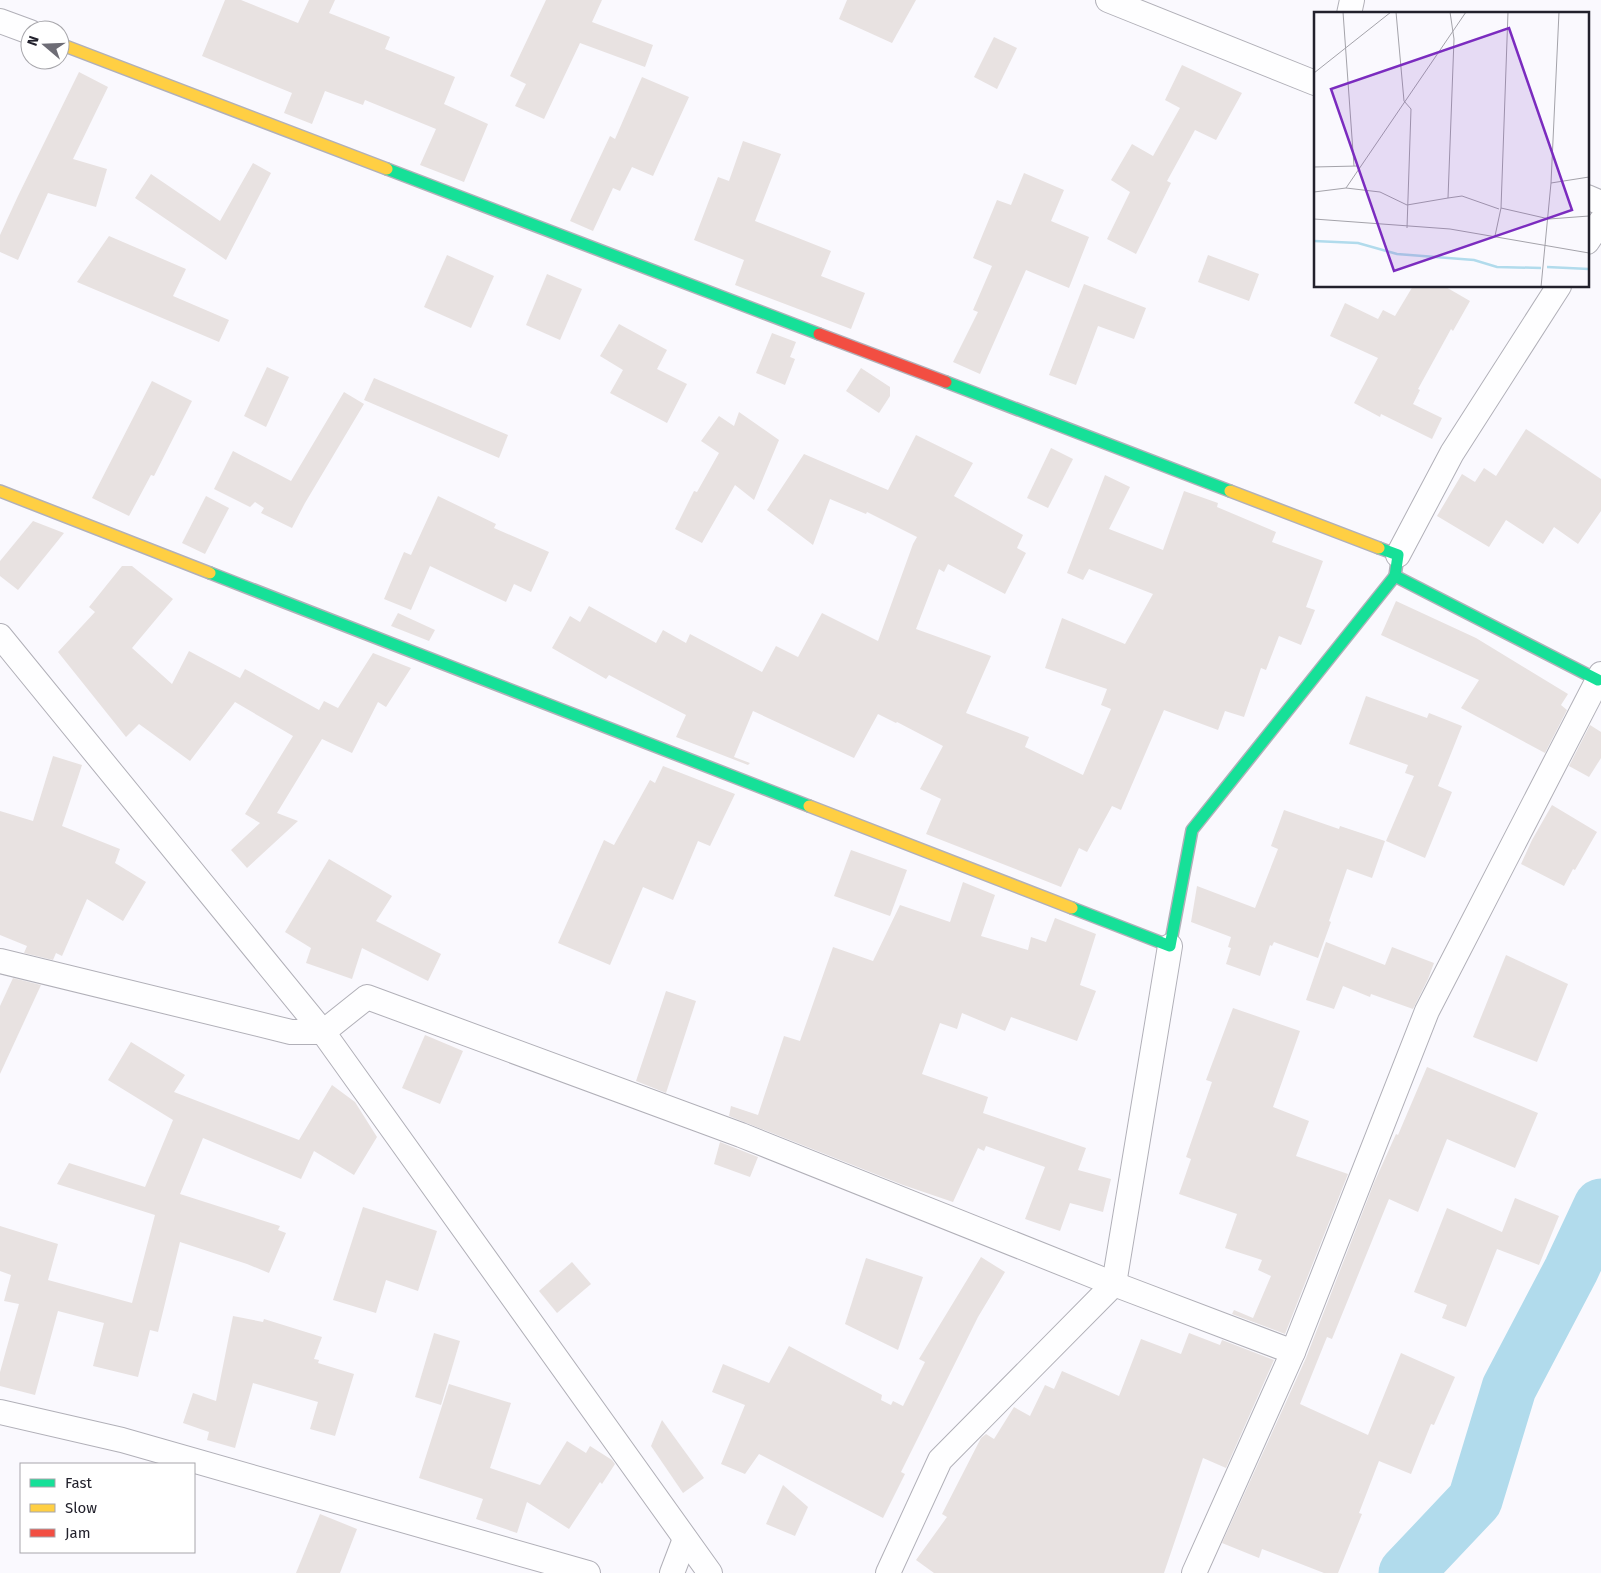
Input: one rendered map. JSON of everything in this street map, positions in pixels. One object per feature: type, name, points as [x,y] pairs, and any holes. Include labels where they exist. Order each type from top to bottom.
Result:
[{"type":"street","points":[[1108,0],[1314,83]]},
{"type":"street","points":[[0,21],[20,28]]},
{"type":"street","points":[[70,48],[1397,565],[1600,677],[1428,1011],[1293,1352],[1194,1573]]},
{"type":"street","points":[[1588,198],[1601,203]]},
{"type":"street","points":[[1588,240],[1601,221]]},
{"type":"street","points":[[888,1573],[940,1460],[1114,1284],[1170,946],[1192,830],[1397,565],[1452,453],[1558,288]]},
{"type":"street","points":[[0,491],[1170,946]]},
{"type":"street","points":[[0,636],[323,1032],[710,1573]]},
{"type":"street","points":[[0,961],[291,1032],[323,1032],[367,997],[741,1135],[1114,1284],[1293,1352]]},
{"type":"street","points":[[0,1412],[122,1440],[588,1573]]},
{"type":"street","points":[[672,1573],[685,1539]]},
{"type":"building","points":[[225,0],[241,0],[298,23],[309,0],[335,0],[329,13],[390,37],[385,49],[455,77],[444,104],[488,124],[464,182],[420,165],[436,129],[365,100],[363,105],[325,91],[312,124],[284,113],[292,93],[202,56]]},
{"type":"building","points":[[546,0],[602,0],[592,22],[653,45],[645,67],[580,43],[544,119],[515,106],[526,84],[510,76]]},
{"type":"building","points":[[847,0],[916,0],[892,43],[839,19]]},
{"type":"building","points":[[994,37],[1017,48],[997,89],[974,77]]},
{"type":"building","points":[[1182,65],[1242,93],[1216,140],[1195,130],[1167,181],[1171,183],[1136,254],[1107,239],[1130,192],[1111,180],[1132,144],[1153,156],[1180,108],[1165,100]]},
{"type":"building","points":[[79,72],[108,87],[73,159],[107,169],[96,207],[48,193],[18,260],[0,252],[0,235]]},
{"type":"building","points":[[642,77],[689,97],[653,176],[632,167],[620,191],[613,188],[593,231],[570,221],[610,136],[615,139]]},
{"type":"building","points":[[743,141],[781,154],[755,221],[831,251],[821,276],[865,293],[851,329],[735,285],[744,260],[694,240],[718,177],[729,181]]},
{"type":"building","points":[[253,163],[271,173],[226,260],[135,198],[151,174],[220,221]]},
{"type":"building","points":[[1024,173],[1064,190],[1051,221],[1089,237],[1069,288],[1026,270],[980,374],[953,362],[978,312],[973,310],[992,266],[973,258],[997,200],[1011,205]]},
{"type":"building","points":[[109,236],[186,269],[173,296],[229,320],[219,342],[77,282]]},
{"type":"building","points":[[447,255],[494,276],[471,328],[424,307]]},
{"type":"building","points":[[1208,255],[1259,274],[1249,301],[1198,282]]},
{"type":"building","points":[[547,274],[582,289],[560,340],[526,325]]},
{"type":"building","points":[[1084,284],[1146,308],[1134,339],[1098,326],[1076,385],[1049,375]]},
{"type":"building","points":[[1412,288],[1447,288],[1470,301],[1453,331],[1451,329],[1418,389],[1420,390],[1413,404],[1442,418],[1432,439],[1381,414],[1380,417],[1354,403],[1378,358],[1330,336],[1345,303],[1378,319],[1383,310],[1395,316]]},
{"type":"building","points":[[619,324],[667,350],[657,369],[687,384],[667,423],[610,393],[623,370],[600,356]]},
{"type":"building","points":[[772,333],[796,342],[790,357],[795,359],[785,385],[756,373]]},
{"type":"building","points":[[267,367],[289,377],[266,427],[244,416]]},
{"type":"building","points":[[861,368],[890,387],[890,396],[879,413],[846,391]]},
{"type":"building","points":[[374,378],[508,435],[499,458],[364,400]]},
{"type":"building","points":[[152,381],[192,401],[154,476],[151,475],[129,516],[92,498]]},
{"type":"building","points":[[344,392],[364,404],[292,528],[261,513],[264,508],[255,502],[250,507],[214,489],[233,451],[291,481]]},
{"type":"building","points":[[739,412],[779,440],[754,500],[735,485],[702,543],[675,529],[694,491],[697,492],[719,453],[701,441],[719,416],[734,426]]},
{"type":"building","points":[[1526,429],[1601,479],[1601,511],[1578,544],[1554,527],[1543,544],[1506,520],[1489,547],[1437,516],[1462,474],[1475,482],[1484,468],[1496,476]]},
{"type":"building","points":[[916,435],[973,463],[954,496],[1023,535],[1017,548],[1026,553],[1005,594],[948,564],[944,572],[939,569],[916,629],[991,656],[966,713],[1029,737],[1025,747],[1083,775],[1111,709],[1101,705],[1107,689],[1045,668],[1062,618],[1125,644],[1153,594],[1089,569],[1083,580],[1067,573],[1105,475],[1130,487],[1109,529],[1163,550],[1184,491],[1218,503],[1217,507],[1276,532],[1272,542],[1323,561],[1306,607],[1315,610],[1301,645],[1279,636],[1266,670],[1261,668],[1244,717],[1225,711],[1218,730],[1164,710],[1121,810],[1112,806],[1087,852],[1079,848],[1061,887],[926,834],[941,799],[920,789],[943,746],[897,722],[878,714],[854,758],[753,711],[734,757],[750,763],[748,765],[676,737],[686,715],[609,675],[606,679],[552,648],[570,616],[580,622],[589,606],[656,643],[663,630],[686,643],[690,634],[762,672],[776,646],[798,657],[822,613],[878,641],[917,537],[867,512],[866,514],[830,499],[813,545],[767,510],[804,454],[888,490]]},
{"type":"building","points":[[1051,448],[1073,459],[1048,508],[1027,498]]},
{"type":"building","points":[[206,496],[229,508],[205,554],[182,543]]},
{"type":"building","points":[[438,496],[496,524],[494,528],[549,552],[531,592],[514,584],[506,602],[430,566],[411,610],[384,599],[404,552],[411,555]]},
{"type":"building","points":[[33,521],[64,533],[18,590],[0,576],[0,561]]},
{"type":"building","points":[[122,566],[132,566],[173,599],[132,648],[172,684],[189,651],[240,678],[245,669],[319,710],[324,701],[338,708],[373,653],[411,668],[386,707],[378,702],[352,753],[322,739],[277,813],[298,821],[247,868],[231,850],[260,823],[245,814],[293,736],[235,702],[190,761],[139,724],[126,737],[58,652],[95,612],[89,607]]},
{"type":"building","points":[[1396,601],[1476,638],[1568,694],[1561,705],[1567,710],[1545,753],[1461,708],[1479,680],[1381,635]]},
{"type":"building","points":[[398,613],[435,630],[429,641],[391,626]]},
{"type":"building","points":[[1366,696],[1427,718],[1429,713],[1462,726],[1438,786],[1452,792],[1425,858],[1386,841],[1414,776],[1405,773],[1408,765],[1349,744]]},
{"type":"building","points":[[1590,725],[1601,732],[1601,758],[1589,777],[1569,766]]},
{"type":"building","points":[[53,756],[82,765],[62,826],[120,849],[115,863],[146,882],[123,921],[87,899],[62,956],[56,953],[53,960],[24,953],[27,946],[0,935],[0,811],[33,821]]},
{"type":"building","points":[[663,766],[735,794],[710,846],[698,841],[673,900],[643,887],[610,965],[558,943],[604,840],[614,845],[650,780],[655,783]]},
{"type":"building","points":[[1552,805],[1597,832],[1564,886],[1521,864]]},
{"type":"building","points":[[1284,810],[1339,829],[1340,826],[1385,841],[1372,878],[1347,869],[1318,958],[1274,942],[1272,946],[1270,945],[1260,976],[1226,964],[1231,948],[1228,947],[1231,937],[1191,922],[1197,886],[1255,908],[1278,849],[1271,846]]},
{"type":"building","points":[[851,850],[907,870],[890,916],[834,896]]},
{"type":"building","points":[[329,859],[392,896],[376,921],[441,954],[428,981],[362,948],[352,979],[306,963],[311,948],[285,932]]},
{"type":"building","points":[[963,882],[995,895],[981,936],[1028,950],[1031,937],[1046,942],[1055,918],[1096,934],[1080,985],[1096,991],[1077,1041],[1011,1017],[1005,1031],[962,1013],[957,1029],[940,1023],[922,1074],[988,1097],[983,1113],[1086,1148],[1078,1170],[1111,1179],[1103,1212],[1070,1203],[1060,1231],[1025,1219],[1045,1167],[986,1146],[984,1151],[978,1148],[953,1202],[903,1185],[729,1116],[731,1106],[758,1115],[784,1036],[800,1041],[833,947],[873,961],[900,905],[950,922]]},
{"type":"building","points":[[1326,942],[1385,965],[1392,947],[1434,963],[1413,1009],[1371,994],[1370,997],[1343,986],[1334,1009],[1306,1000]]},
{"type":"building","points":[[1506,955],[1568,984],[1537,1062],[1473,1037]]},
{"type":"building","points":[[13,978],[41,985],[0,1074],[0,1006]]},
{"type":"building","points":[[666,991],[696,1001],[666,1093],[636,1081]]},
{"type":"building","points":[[1233,1008],[1300,1031],[1273,1107],[1309,1121],[1296,1156],[1348,1174],[1285,1334],[1232,1314],[1234,1310],[1253,1318],[1271,1276],[1258,1270],[1262,1260],[1225,1248],[1237,1214],[1179,1194],[1191,1159],[1186,1157],[1212,1082],[1206,1080]]},
{"type":"building","points":[[425,1035],[463,1051],[440,1104],[402,1088]]},
{"type":"building","points":[[131,1042],[185,1075],[174,1092],[299,1140],[332,1085],[355,1102],[377,1137],[354,1175],[314,1151],[301,1179],[203,1138],[180,1194],[280,1226],[278,1230],[286,1233],[269,1273],[180,1242],[158,1332],[150,1330],[138,1377],[93,1366],[104,1323],[58,1311],[35,1395],[0,1386],[0,1372],[19,1304],[4,1301],[11,1275],[0,1271],[0,1226],[58,1244],[48,1280],[132,1303],[155,1215],[57,1184],[69,1163],[145,1187],[173,1120],[108,1080]]},
{"type":"building","points":[[1427,1067],[1538,1113],[1515,1168],[1447,1139],[1418,1212],[1389,1199],[1332,1339],[1327,1337],[1300,1404],[1368,1435],[1401,1353],[1455,1377],[1434,1425],[1431,1424],[1411,1474],[1379,1461],[1359,1513],[1362,1514],[1338,1573],[1324,1573],[1262,1549],[1259,1558],[1222,1543],[1306,1358],[1374,1183],[1396,1134],[1398,1135]]},
{"type":"building","points":[[720,1142],[758,1157],[750,1177],[714,1164]]},
{"type":"building","points":[[1515,1198],[1559,1216],[1539,1265],[1497,1249],[1466,1327],[1442,1318],[1447,1305],[1414,1292],[1447,1208],[1502,1232]]},
{"type":"building","points":[[363,1207],[437,1231],[418,1291],[386,1280],[376,1313],[333,1300]]},
{"type":"building","points":[[981,1257],[1005,1272],[978,1317],[901,1472],[905,1474],[883,1518],[759,1454],[745,1474],[721,1464],[745,1405],[712,1392],[723,1364],[769,1383],[789,1346],[882,1395],[881,1400],[891,1405],[893,1401],[903,1406],[925,1362],[919,1359]]},
{"type":"building","points":[[866,1258],[923,1277],[898,1350],[845,1324]]},
{"type":"building","points":[[572,1262],[591,1284],[557,1313],[539,1291]]},
{"type":"building","points":[[233,1316],[263,1322],[264,1319],[322,1337],[314,1359],[319,1360],[318,1363],[354,1374],[335,1436],[310,1429],[318,1402],[253,1383],[235,1448],[207,1440],[209,1432],[183,1423],[193,1393],[216,1401]]},
{"type":"building","points":[[434,1333],[460,1341],[441,1405],[415,1397]]},
{"type":"building","points":[[1189,1333],[1220,1345],[1222,1340],[1274,1360],[1226,1468],[1203,1458],[1164,1573],[934,1573],[916,1560],[947,1517],[942,1514],[981,1438],[986,1434],[994,1439],[1014,1407],[1030,1416],[1045,1385],[1054,1389],[1062,1371],[1119,1396],[1141,1339],[1181,1354]]},
{"type":"building","points":[[449,1384],[511,1403],[490,1468],[540,1485],[567,1441],[586,1453],[590,1446],[612,1460],[615,1464],[602,1484],[600,1482],[569,1529],[527,1502],[517,1533],[476,1519],[483,1499],[419,1478]]},
{"type":"building","points":[[662,1420],[704,1478],[683,1493],[651,1446]]},
{"type":"building","points":[[783,1485],[808,1507],[795,1536],[766,1524]]},
{"type":"building","points":[[320,1514],[357,1529],[340,1573],[296,1573]]},
{"type":"waterway","points":[[1406,1573],[1475,1500],[1509,1388],[1571,1270],[1601,1206]]},
{"type":"traffic: fast","points":[[387,169],[819,334]]},
{"type":"traffic: fast","points":[[946,382],[1230,491]]},
{"type":"traffic: fast","points":[[1379,548],[1398,555],[1395,576],[1598,680]]},
{"type":"traffic: fast","points":[[210,573],[809,806]]},
{"type":"traffic: fast","points":[[1072,908],[1170,946],[1192,830],[1395,576]]},
{"type":"traffic: slow","points":[[70,48],[387,169]]},
{"type":"traffic: slow","points":[[0,491],[210,573]]},
{"type":"traffic: slow","points":[[1230,491],[1379,548]]},
{"type":"traffic: slow","points":[[809,806],[1072,908]]},
{"type":"traffic: jam","points":[[819,334],[946,382]]}]
